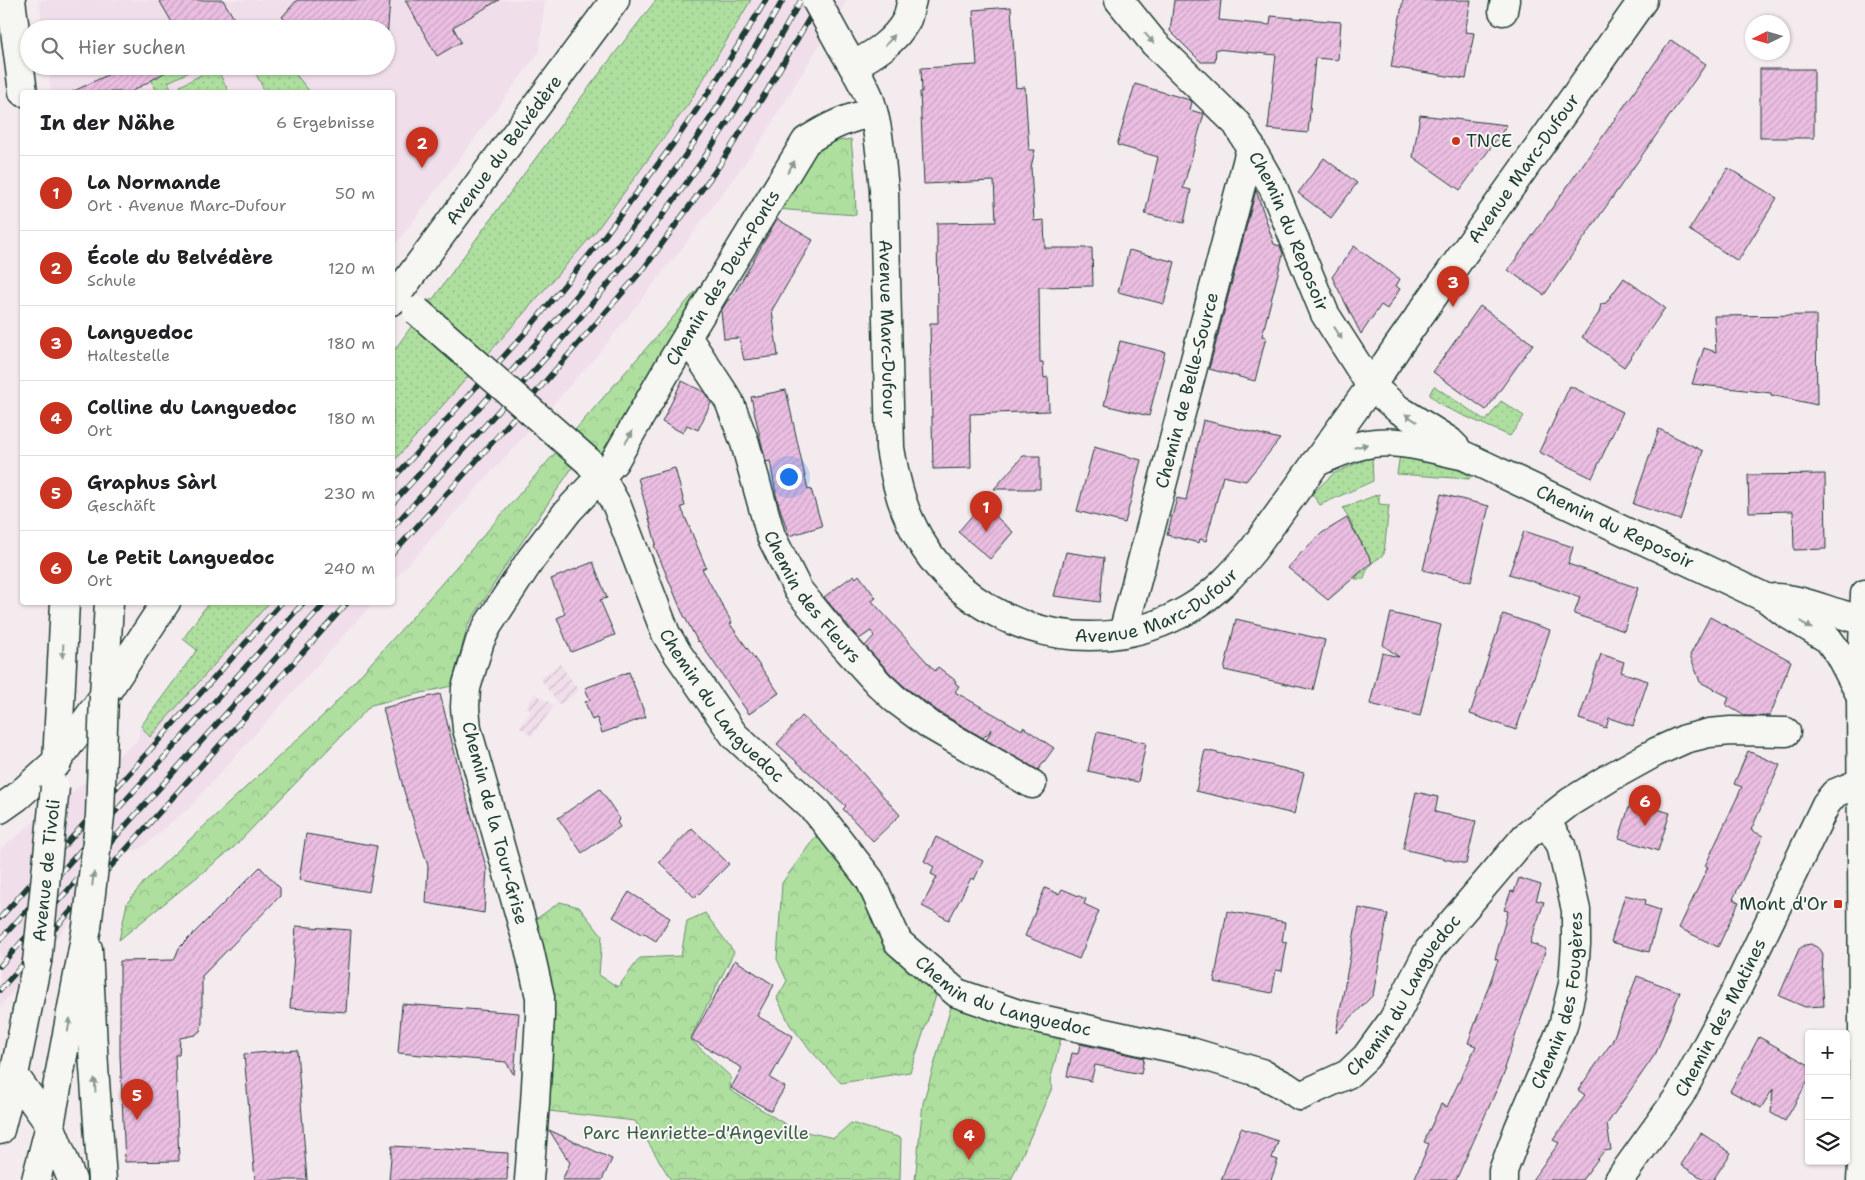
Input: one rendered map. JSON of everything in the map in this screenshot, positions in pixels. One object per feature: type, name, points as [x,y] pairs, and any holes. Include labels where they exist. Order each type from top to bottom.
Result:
[{"type":"street","points":[[11,0],[20,69]]},
{"type":"street","name":"Avenue Marc-Dufour","points":[[816,0],[868,95],[873,113],[882,165],[884,190],[890,448],[894,471],[910,521],[939,566],[958,586],[984,605],[1007,618],[1034,629],[1059,635],[1094,637],[1142,629],[1163,621],[1189,609],[1232,576],[1253,550],[1371,386],[1643,0]]},
{"type":"street","points":[[853,66],[880,51],[892,39],[907,19],[912,0]]},
{"type":"street","name":"Chemin du Reposoir","points":[[1119,0],[1154,43],[1236,124],[1273,187],[1326,314],[1371,386],[1398,410],[1449,441],[1465,456]]},
{"type":"street","name":"Avenue du Belvédère","points":[[403,302],[606,5]]},
{"type":"street","points":[[21,75],[23,90]]},
{"type":"street","name":"Chemin des Deux-Ponts","points":[[594,469],[614,462],[687,337],[806,141],[836,122],[873,113]]},
{"type":"street","name":"Chemin de Belle-Source","points":[[1123,633],[1251,147]]},
{"type":"street","name":"Chemin du Languedoc","points":[[403,302],[594,469],[618,506],[666,634],[678,654],[734,735],[817,812],[870,880],[898,942],[957,993],[1018,1014],[1191,1052],[1261,1074],[1300,1096],[1348,1074],[1366,1057],[1393,1020],[1429,950],[1525,837],[1545,820],[1609,778],[1656,752],[1685,739],[1709,733],[1731,731],[1786,732]]},
{"type":"street","name":"Chemin des Fleurs","points":[[687,337],[730,401],[745,443],[771,536],[798,590],[840,641],[894,699],[930,724],[1032,784]]},
{"type":"street","name":"Chemin du Reposoir","points":[[1315,463],[1356,447],[1382,442],[1429,447],[1465,456],[1766,598],[1784,612],[1828,639],[1840,654],[1862,713]]},
{"type":"street","name":"Chemin de la Tour-Grise","points":[[528,1180],[536,1093],[540,997],[529,948],[467,729],[466,688],[480,641],[488,625],[530,559],[568,511],[594,469]]},
{"type":"street","points":[[1861,1180],[1863,1124],[1862,713],[1865,594]]},
{"type":"street","name":"Chemin du Reposoir","points":[[1766,598],[1789,598],[1843,616],[1864,620]]},
{"type":"street","name":"Avenue de Tivoli","points":[[0,1130],[14,1075],[37,962],[56,774],[65,605]]},
{"type":"street","points":[[36,1180],[50,1125],[87,927],[100,816],[109,605]]},
{"type":"street","points":[[0,809],[56,774],[104,696],[164,605]]},
{"type":"street","name":"Chemin des Matines","points":[[1619,1180],[1680,1095],[1737,989],[1826,804],[1835,792],[1862,782]]},
{"type":"street","name":"Chemin des Fougères","points":[[1503,1180],[1503,1171],[1519,1128],[1562,1026],[1573,984],[1576,910],[1561,845],[1545,820]]},
{"type":"street","points":[[87,927],[102,1180]]},
{"type":"street","points":[[14,1075],[50,1125],[72,1180]]},
{"type":"shaded area","points":[[39,0],[545,0],[539,52],[395,245],[395,90],[51,90],[49,75],[395,75],[395,20],[42,20]]},
{"type":"shaded area","points":[[751,0],[847,0],[760,142],[686,243],[595,358],[395,579],[395,460],[596,231],[689,103]]},
{"type":"shaded area","points":[[267,605],[371,605],[188,809],[140,849],[127,852],[0,1007],[0,849],[137,741],[141,726],[150,737]]},
{"type":"shaded area","points":[[560,664],[579,691],[559,705],[540,678]]},
{"type":"shaded area","points":[[535,693],[554,706],[532,736],[519,727],[531,711],[526,706]]},
{"type":"green space","points":[[656,0],[751,0],[689,103],[596,231],[395,460],[395,349]]},
{"type":"green space","points":[[149,75],[183,75],[168,82],[172,90],[156,90]]},
{"type":"green space","points":[[201,75],[220,75],[228,90],[182,90],[180,86]]},
{"type":"green space","points":[[256,75],[296,75],[308,90],[264,90]]},
{"type":"green space","points":[[851,139],[856,215],[775,209],[808,152],[833,142]]},
{"type":"green space","points":[[722,261],[604,453],[574,465],[468,625],[451,686],[371,705],[233,848],[119,940],[127,903],[144,882],[329,710],[416,613]]},
{"type":"green space","points":[[1434,386],[1486,421],[1501,401],[1524,416],[1510,436],[1442,406],[1430,395]]},
{"type":"green space","points":[[1400,454],[1436,462],[1471,476],[1469,479],[1397,474]]},
{"type":"green space","points":[[1372,456],[1373,481],[1320,505],[1312,494],[1333,474]]},
{"type":"green space","points":[[1379,494],[1379,504],[1389,505],[1384,554],[1369,566],[1364,579],[1355,579],[1371,561],[1343,508]]},
{"type":"green space","points":[[207,605],[267,605],[150,737],[141,726],[197,650],[183,639]]},
{"type":"green space","points":[[818,833],[831,839],[937,993],[910,1072],[841,1083],[790,1025],[777,998],[787,981],[777,959],[782,883]]},
{"type":"green space","name":"Parc Henriette-d'Angeville","points":[[560,902],[579,907],[602,936],[599,975],[618,987],[640,958],[681,956],[687,921],[705,913],[734,952],[690,1039],[731,1077],[730,1090],[793,1129],[834,1138],[851,1123],[901,1138],[900,1180],[671,1180],[635,1121],[549,1111],[552,1073],[547,1069],[532,922]]},
{"type":"green space","points":[[953,1000],[1063,1030],[1050,1081],[1052,1088],[1011,1180],[915,1180],[923,1103]]},
{"type":"building","points":[[159,0],[223,0],[235,20],[171,20]]},
{"type":"building","points":[[297,0],[390,0],[388,20],[285,20],[282,17]]},
{"type":"building","points":[[405,0],[499,0],[453,27],[461,42],[437,56]]},
{"type":"building","points":[[1174,0],[1221,0],[1219,20],[1270,25],[1271,16],[1341,22],[1338,60],[1315,58],[1308,133],[1268,129],[1276,55],[1216,49],[1215,62],[1201,62],[1170,31]]},
{"type":"building","points":[[1403,0],[1471,0],[1465,32],[1474,33],[1466,79],[1391,67]]},
{"type":"building","points":[[1011,7],[1016,88],[1025,87],[1029,150],[1035,150],[1031,167],[1034,221],[1044,220],[1045,248],[1092,248],[1093,286],[1039,287],[1040,362],[1043,362],[1044,378],[1048,377],[1049,411],[970,414],[971,468],[933,469],[930,323],[938,323],[937,223],[996,222],[994,181],[924,184],[920,92],[922,92],[921,68],[977,65],[973,10]]},
{"type":"building","points":[[1671,40],[1706,64],[1544,295],[1508,270]]},
{"type":"building","points":[[1760,69],[1814,69],[1814,138],[1760,138]]},
{"type":"building","points":[[107,75],[160,75],[134,90],[76,90]]},
{"type":"building","points":[[1135,84],[1190,100],[1192,102],[1190,110],[1204,114],[1183,188],[1191,190],[1184,223],[1145,214],[1158,157],[1117,145]]},
{"type":"building","name":"TNCE","points":[[1420,115],[1507,125],[1460,190],[1413,157]]},
{"type":"building","points":[[1324,158],[1357,183],[1331,218],[1298,193]]},
{"type":"building","points":[[1728,168],[1777,198],[1738,261],[1689,230]]},
{"type":"building","points":[[1256,190],[1274,244],[1280,246],[1283,254],[1262,336],[1266,337],[1255,381],[1209,369]]},
{"type":"building","points":[[777,219],[813,240],[772,310],[778,356],[744,360],[739,338],[724,339],[721,311],[728,300],[731,299]]},
{"type":"building","points":[[1354,246],[1400,279],[1396,286],[1400,289],[1387,309],[1381,305],[1361,334],[1332,277]]},
{"type":"building","points":[[1129,250],[1175,262],[1164,304],[1118,292]]},
{"type":"building","points":[[1624,278],[1665,308],[1624,367],[1582,337],[1599,313],[1601,304],[1606,303]]},
{"type":"building","points":[[1480,306],[1533,344],[1486,410],[1433,372]]},
{"type":"building","points":[[1816,315],[1817,405],[1771,395],[1771,393],[1692,384],[1704,348],[1716,352],[1714,316]]},
{"type":"building","points":[[1120,341],[1165,352],[1149,416],[1104,405]]},
{"type":"building","points":[[682,381],[704,392],[711,403],[698,430],[687,425],[683,433],[662,422]]},
{"type":"building","points":[[1570,386],[1623,412],[1592,478],[1539,452]]},
{"type":"building","points":[[786,390],[808,490],[811,489],[822,526],[789,536],[777,499],[770,461],[766,462],[751,397]]},
{"type":"building","points":[[1203,420],[1280,439],[1246,481],[1223,476],[1206,541],[1200,539],[1199,543],[1167,535],[1177,498],[1186,500]]},
{"type":"building","points":[[1659,429],[1703,451],[1680,520],[1633,504]]},
{"type":"building","points":[[1094,447],[1141,460],[1125,523],[1077,511]]},
{"type":"building","points":[[1023,456],[1040,456],[1040,489],[994,489]]},
{"type":"building","points":[[675,468],[685,506],[681,507],[706,567],[702,569],[732,623],[730,624],[779,693],[749,714],[698,642],[682,612],[654,545],[656,544],[638,478]]},
{"type":"building","points":[[1825,474],[1826,549],[1794,550],[1793,511],[1749,512],[1748,475]]},
{"type":"building","points":[[1441,494],[1489,506],[1471,582],[1423,570]]},
{"type":"building","points":[[982,504],[1013,532],[990,559],[958,532]]},
{"type":"building","points":[[1347,518],[1372,562],[1328,600],[1288,568],[1322,533]]},
{"type":"building","points":[[1524,531],[1573,547],[1568,564],[1638,588],[1624,631],[1574,614],[1580,597],[1509,574]]},
{"type":"building","points":[[1066,552],[1104,558],[1100,602],[1054,596]]},
{"type":"building","points":[[593,562],[607,598],[600,600],[615,635],[571,652],[557,618],[565,614],[551,579]]},
{"type":"building","points":[[854,575],[856,578],[859,575],[876,598],[872,601],[935,671],[938,667],[956,681],[955,683],[959,686],[955,692],[1022,730],[1023,727],[1054,748],[1038,770],[986,740],[992,729],[983,738],[939,712],[905,687],[890,673],[865,646],[874,636],[871,631],[859,639],[824,597]]},
{"type":"building","points":[[1391,613],[1441,625],[1420,716],[1370,704],[1382,653],[1399,657],[1383,645]]},
{"type":"building","points":[[1503,614],[1550,630],[1516,730],[1470,714]]},
{"type":"building","points":[[1710,617],[1791,661],[1770,716],[1745,716],[1726,705],[1729,697],[1700,682],[1690,655]]},
{"type":"building","points":[[1236,619],[1325,640],[1313,690],[1224,670]]},
{"type":"building","points":[[1601,654],[1624,662],[1621,672],[1648,681],[1633,726],[1609,718],[1606,728],[1579,719]]},
{"type":"building","points":[[629,672],[646,717],[602,733],[597,718],[592,720],[585,702],[590,700],[585,688]]},
{"type":"building","points":[[440,694],[487,870],[484,913],[426,903],[428,866],[404,791],[383,708]]},
{"type":"building","points":[[802,716],[850,759],[900,815],[873,841],[843,809],[846,806],[777,744]]},
{"type":"building","points":[[1097,732],[1146,743],[1138,782],[1088,771]]},
{"type":"building","points":[[1205,750],[1304,773],[1294,814],[1196,791]]},
{"type":"building","points":[[1748,751],[1780,765],[1751,830],[1763,836],[1733,899],[1739,902],[1718,947],[1679,928],[1708,867],[1705,866],[1742,787],[1734,784]]},
{"type":"building","points":[[600,789],[620,819],[617,822],[620,827],[582,853],[558,818]]},
{"type":"building","points":[[1416,792],[1438,797],[1435,812],[1476,821],[1466,864],[1403,849]]},
{"type":"building","points":[[1631,801],[1670,813],[1658,851],[1619,838]]},
{"type":"building","points":[[692,828],[729,864],[695,898],[659,862]]},
{"type":"building","points":[[306,834],[377,846],[369,892],[299,880]]},
{"type":"building","points":[[936,837],[983,861],[974,880],[971,878],[949,920],[922,906],[937,877],[931,874],[934,867],[924,861]]},
{"type":"building","points":[[260,867],[280,888],[280,896],[202,976],[202,1023],[200,1031],[195,1035],[180,1038],[179,1055],[175,1055],[179,1161],[125,1162],[120,1055],[120,961],[174,960],[179,948]]},
{"type":"building","points":[[1519,878],[1541,885],[1536,900],[1544,902],[1530,943],[1546,949],[1504,1068],[1506,1069],[1456,1180],[1414,1180],[1429,1144],[1424,1142],[1441,1104],[1447,1107],[1476,1046],[1468,1043],[1498,960],[1495,959],[1508,911],[1504,910],[1511,891],[1514,892]]},
{"type":"building","points":[[1045,888],[1059,894],[1062,889],[1086,899],[1084,904],[1099,911],[1079,959],[1025,936]]},
{"type":"building","points":[[629,892],[670,918],[656,941],[613,917]]},
{"type":"building","points":[[1625,895],[1646,900],[1645,905],[1660,910],[1649,952],[1611,942]]},
{"type":"building","points":[[1359,908],[1388,914],[1373,995],[1336,1033]]},
{"type":"building","points":[[1227,911],[1285,922],[1282,942],[1287,943],[1282,971],[1276,970],[1272,993],[1214,982]]},
{"type":"building","points":[[296,926],[351,930],[346,1012],[290,1008]]},
{"type":"building","points":[[1811,944],[1820,949],[1823,954],[1824,1006],[1805,1007],[1779,996],[1799,949]]},
{"type":"building","points":[[735,960],[774,985],[757,1016],[793,1036],[770,1078],[785,1087],[771,1111],[731,1088],[742,1068],[691,1039]]},
{"type":"building","points":[[1637,976],[1680,992],[1656,1053],[1607,1124],[1611,1150],[1604,1151],[1582,1180],[1532,1180],[1559,1143],[1553,1140],[1585,1095],[1578,1090],[1612,1042]]},
{"type":"building","points":[[402,1004],[519,1013],[514,1075],[506,1062],[398,1053]]},
{"type":"building","points":[[1759,1037],[1805,1063],[1805,1086],[1785,1121],[1771,1113],[1773,1089],[1761,1108],[1730,1091]]},
{"type":"building","points":[[1080,1044],[1144,1058],[1141,1074],[1095,1065],[1091,1081],[1067,1076],[1072,1053],[1078,1054]]},
{"type":"building","points":[[297,1050],[307,1180],[255,1180],[244,1054]]},
{"type":"building","points":[[1241,1128],[1278,1141],[1272,1158],[1278,1160],[1271,1180],[1221,1180]]},
{"type":"building","points":[[549,1130],[612,1159],[602,1180],[562,1180],[570,1163]]},
{"type":"building","points":[[1701,1133],[1731,1153],[1713,1180],[1705,1180],[1681,1165]]},
{"type":"building","points":[[392,1146],[508,1153],[507,1180],[389,1180]]},
{"type":"railway","points":[[395,477],[525,333],[603,238],[673,144],[715,83],[766,0]]},
{"type":"railway","points":[[395,501],[565,310],[631,229],[710,119],[783,0]]},
{"type":"railway","points":[[395,525],[598,297],[662,216],[700,164],[735,111],[801,0]]},
{"type":"railway","points":[[395,551],[470,468],[645,267],[719,166],[768,89],[820,0]]},
{"type":"railway","points":[[0,918],[279,605]]},
{"type":"railway","points":[[0,940],[301,605]]},
{"type":"railway","points":[[0,966],[323,605]]},
{"type":"railway","points":[[0,990],[345,605]]},
{"type":"place","name":"TNCE","points":[[1456,141]]},
{"type":"place","name":"École du Belvédère","points":[[422,168]]},
{"type":"place","name":"Languedoc","points":[[1453,307]]},
{"type":"place","name":"La Normande","points":[[986,532]]},
{"type":"place","name":"Le Petit Languedoc","points":[[1645,826]]},
{"type":"place","name":"Mont d'Or","points":[[1838,904]]},
{"type":"place","name":"Graphus Sàrl","points":[[137,1120]]},
{"type":"place","name":"Colline du Languedoc","points":[[969,1160]]}]
